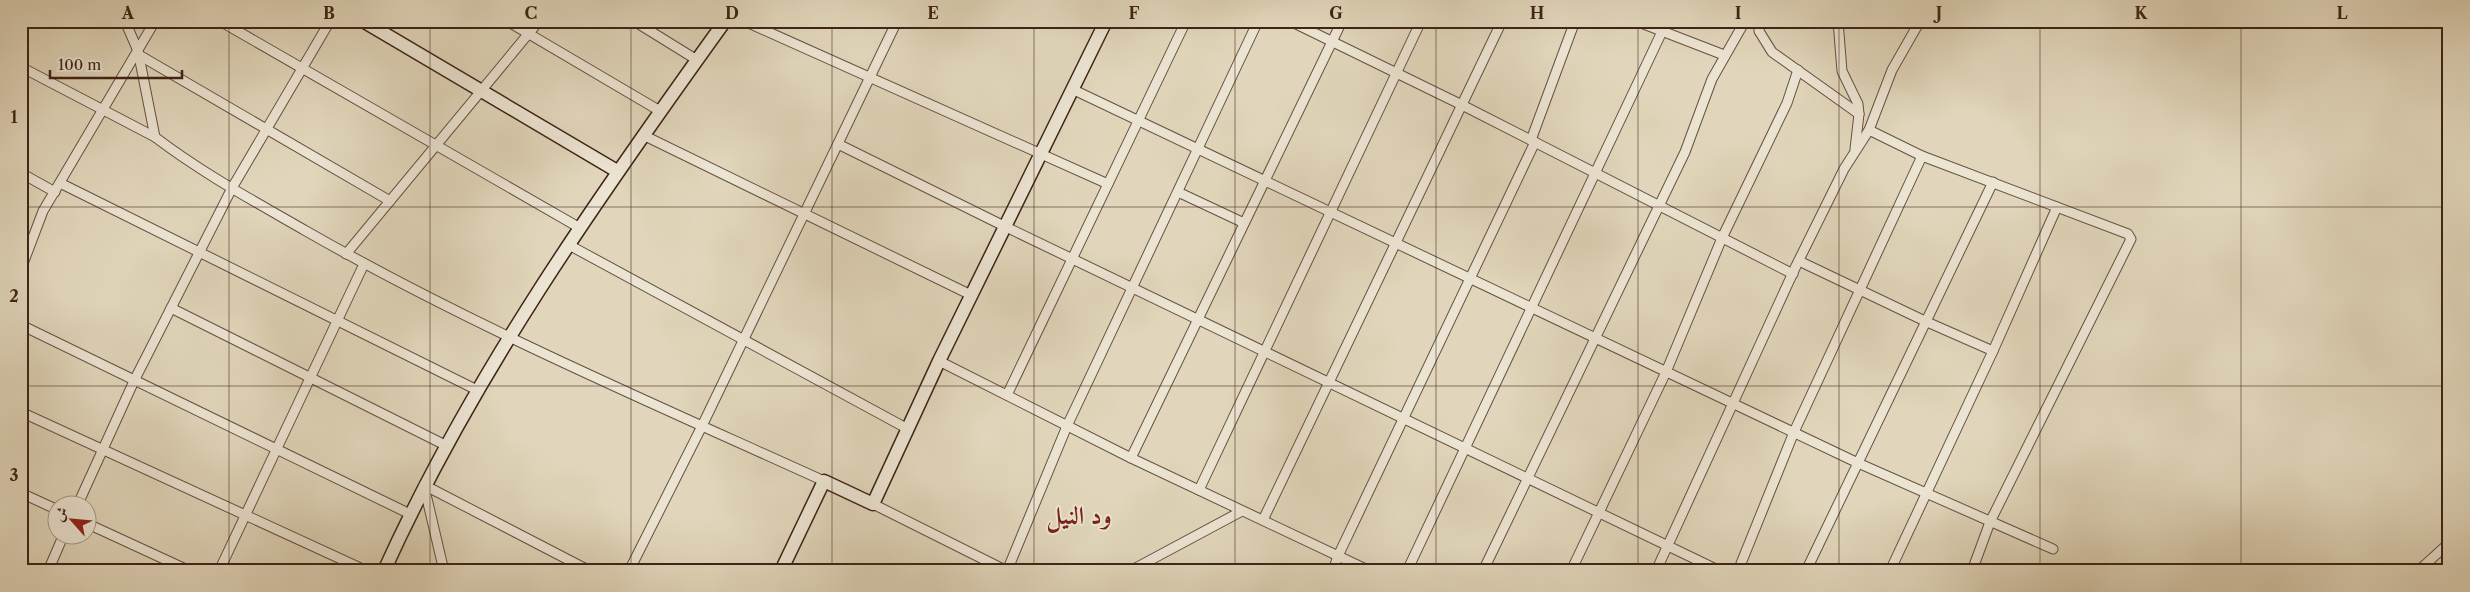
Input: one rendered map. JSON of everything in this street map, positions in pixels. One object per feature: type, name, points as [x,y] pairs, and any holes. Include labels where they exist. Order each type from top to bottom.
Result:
[{"type":"street","points":[[125,21],[138,53],[154,137]]},
{"type":"street","points":[[21,269],[43,211],[138,53],[155,21]]},
{"type":"street","points":[[220,21],[580,228]]},
{"type":"street","points":[[83,494],[134,381],[232,188],[330,21]]},
{"type":"street","points":[[363,21],[617,171]]},
{"type":"street","points":[[506,21],[660,111]]},
{"type":"street","points":[[346,254],[539,21]]},
{"type":"street","points":[[634,21],[697,60]]},
{"type":"street","points":[[384,571],[424,486],[510,338],[617,171],[725,21]]},
{"type":"street","points":[[744,21],[1108,184]]},
{"type":"street","points":[[628,571],[702,426],[897,21]]},
{"type":"street","points":[[873,504],[1004,226],[1074,90],[1106,21]]},
{"type":"street","points":[[1007,395],[1186,21]]},
{"type":"street","points":[[21,67],[154,137],[191,165],[364,264],[510,338],[824,481],[1007,571],[1068,426],[1258,21]]},
{"type":"street","points":[[1290,21],[1462,105],[1793,274]]},
{"type":"street","points":[[1131,458],[1342,21]]},
{"type":"street","points":[[1199,490],[1421,21]]},
{"type":"street","points":[[1263,520],[1502,21]]},
{"type":"street","points":[[1333,571],[1338,556],[1533,142],[1576,21]]},
{"type":"street","points":[[1636,21],[1662,33],[1724,55]]},
{"type":"street","points":[[1407,571],[1668,21]]},
{"type":"street","points":[[1483,571],[1685,152],[1712,78],[1746,21]]},
{"type":"street","points":[[1760,21],[1760,31],[1772,52],[1859,114]]},
{"type":"street","points":[[1838,21],[1842,71],[1858,104],[1859,114],[1854,154]]},
{"type":"street","points":[[1656,571],[1799,261],[1844,169],[1869,130],[1892,70],[1920,21]]},
{"type":"street","points":[[138,53],[390,200]]},
{"type":"street","points":[[1571,571],[1666,372],[1722,238],[1787,103],[1798,70]]},
{"type":"street","points":[[1074,90],[1858,463],[2053,549]]},
{"type":"street","points":[[1869,130],[1922,156],[2128,234],[2131,239],[1990,522],[1972,571]]},
{"type":"street","points":[[643,135],[971,295]]},
{"type":"street","points":[[838,144],[1264,352],[1720,571]]},
{"type":"street","points":[[1738,571],[1794,432],[1922,156]]},
{"type":"street","points":[[21,173],[55,192]]},
{"type":"street","points":[[1806,571],[1993,182]]},
{"type":"street","points":[[60,183],[479,390]]},
{"type":"street","points":[[1178,192],[1244,223]]},
{"type":"street","points":[[1890,571],[2057,208]]},
{"type":"street","points":[[569,245],[908,429]]},
{"type":"street","points":[[1799,261],[1927,322],[1993,350]]},
{"type":"street","points":[[219,571],[364,264]]},
{"type":"street","points":[[171,308],[447,446]]},
{"type":"street","points":[[21,325],[410,514]]},
{"type":"street","points":[[939,361],[1131,458],[1370,571]]},
{"type":"street","points":[[21,412],[366,571]]},
{"type":"street","points":[[781,571],[824,481]]},
{"type":"street","points":[[424,486],[444,571]]},
{"type":"street","points":[[424,486],[590,571]]},
{"type":"street","points":[[21,493],[48,505]]},
{"type":"street","points":[[1130,571],[1242,511]]},
{"type":"street","points":[[98,529],[190,571]]},
{"type":"street","points":[[2418,571],[2449,543]]},
{"type":"street","points":[[48,571],[60,544]]},
{"type":"district","name":"ود النيل","points":[[1079,515]]}]
